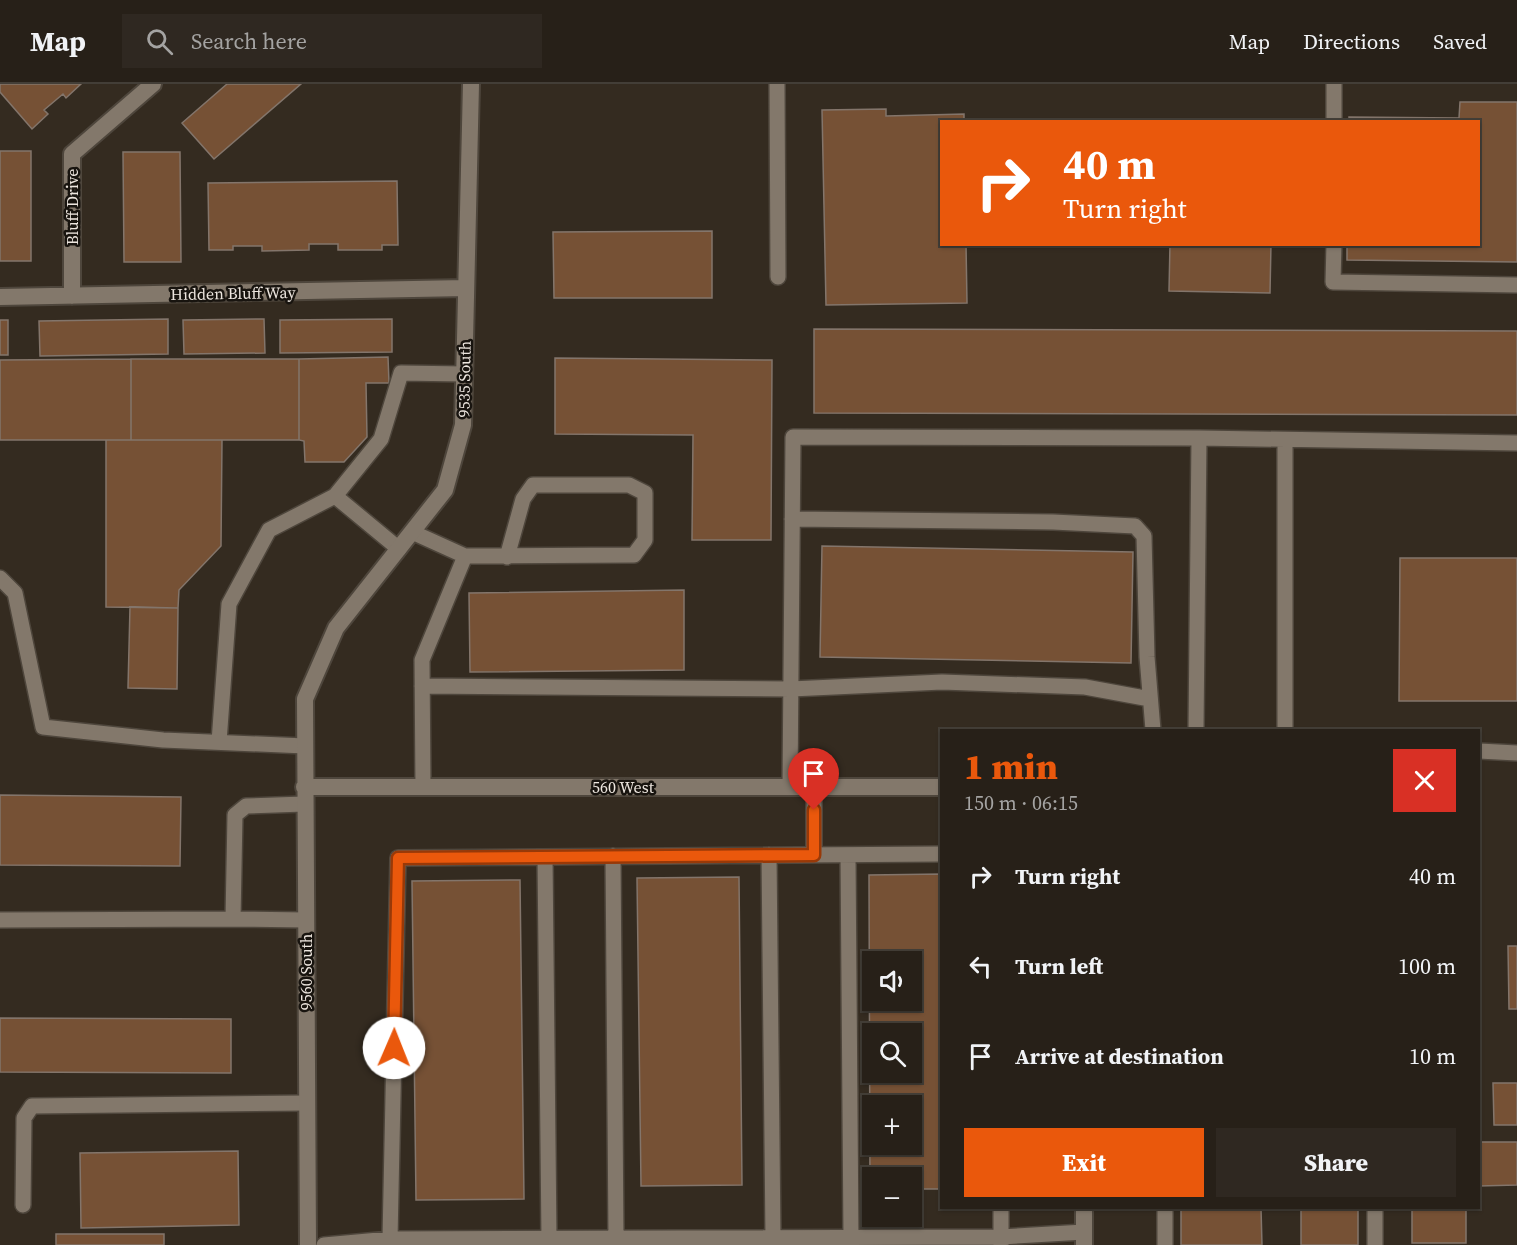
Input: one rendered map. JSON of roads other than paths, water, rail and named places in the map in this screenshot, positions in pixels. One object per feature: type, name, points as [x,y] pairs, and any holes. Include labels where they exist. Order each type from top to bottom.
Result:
[{"type":"street","name":"Bluff Drive","points":[[72,296],[72,154],[153,84]]},
{"type":"street","name":"9535 South","points":[[305,699],[336,628],[445,490],[464,425],[471,84]]},
{"type":"street","name":"Hidden Bluff Way","points":[[0,297],[466,288]]},
{"type":"street","name":"9560 South","points":[[305,699],[308,1245]]},
{"type":"street","name":"560 West","points":[[304,795],[423,787],[940,787]]},
{"type":"street","points":[[1084,1209],[1084,1239]]},
{"type":"lane","points":[[777,84],[778,277]]},
{"type":"lane","points":[[1334,84],[1334,120]]},
{"type":"lane","points":[[1334,246],[1333,282],[1517,285]]},
{"type":"lane","points":[[219,742],[230,604],[269,530],[335,496],[381,439],[401,373],[464,374]]},
{"type":"lane","points":[[790,787],[793,437],[1199,438],[1517,443]]},
{"type":"lane","points":[[1196,729],[1199,438]]},
{"type":"lane","points":[[1285,440],[1285,729]]},
{"type":"lane","points":[[412,532],[465,556],[507,557],[634,555],[645,540],[645,493],[629,485],[533,485],[523,499],[507,557]]},
{"type":"lane","points":[[335,496],[399,549]]},
{"type":"lane","points":[[792,519],[1053,522],[1135,526],[1144,536],[1147,657],[1153,729]]},
{"type":"lane","points":[[423,787],[422,660],[465,556]]},
{"type":"lane","points":[[0,578],[15,593],[43,727],[163,740],[305,746]]},
{"type":"lane","points":[[423,686],[791,689],[942,682],[1085,687],[1150,699]]},
{"type":"lane","points":[[1480,751],[1517,753]]},
{"type":"lane","points":[[814,787],[814,855]]},
{"type":"lane","points":[[233,919],[235,815],[246,806],[304,795]]},
{"type":"lane","points":[[388,1242],[398,858],[940,854]]},
{"type":"lane","points":[[769,855],[773,1238]]},
{"type":"lane","points":[[848,855],[850,1238]]},
{"type":"lane","points":[[613,856],[616,1238]]},
{"type":"lane","points":[[545,857],[549,1239]]},
{"type":"lane","points":[[0,920],[305,920]]},
{"type":"lane","points":[[22,1205],[24,1118],[32,1106],[307,1102]]},
{"type":"lane","points":[[1001,1209],[1001,1241]]},
{"type":"lane","points":[[1165,1209],[1165,1245]]},
{"type":"lane","points":[[1375,1209],[1375,1245]]},
{"type":"lane","points":[[324,1245],[616,1238],[724,1242],[773,1238],[1001,1241],[1084,1239]]}]
